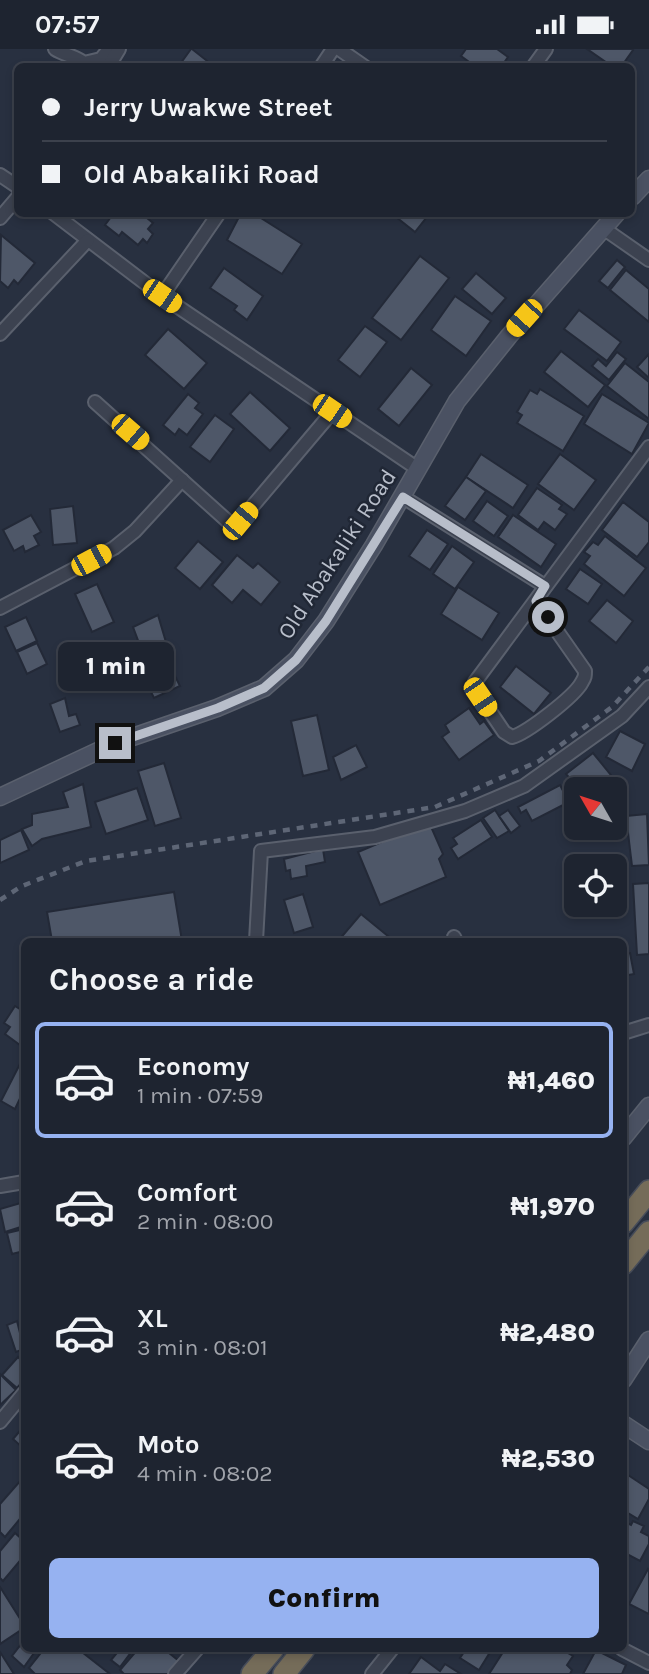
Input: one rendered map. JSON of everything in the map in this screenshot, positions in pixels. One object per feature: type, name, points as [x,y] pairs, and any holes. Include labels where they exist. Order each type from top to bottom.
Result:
[{"type":"highway","points":[[627,1218],[649,1191]]},
{"type":"highway","points":[[627,1258],[649,1232]]},
{"type":"highway","points":[[252,1674],[270,1652]]},
{"type":"highway","points":[[284,1674],[302,1652]]},
{"type":"main road","points":[[635,194],[649,179]]},
{"type":"main road","name":"Old Abakaliki Road","points":[[0,797],[115,743],[218,708],[264,688],[296,660],[326,621],[403,497],[457,401],[509,336],[614,217]]},
{"type":"main road","points":[[627,1133],[649,1106]]},
{"type":"main road","points":[[627,1374],[649,1340]]},
{"type":"main road","points":[[627,1427],[649,1441]]},
{"type":"street","points":[[55,49],[64,55],[79,58],[83,63],[102,59],[109,49]]},
{"type":"street","points":[[324,63],[336,49],[359,63]]},
{"type":"street","points":[[0,218],[14,202]]},
{"type":"street","points":[[58,217],[162,296],[418,469]]},
{"type":"street","points":[[162,296],[216,217]]},
{"type":"street","points":[[603,229],[649,260]]},
{"type":"street","points":[[0,334],[88,240]]},
{"type":"street","points":[[95,402],[233,526],[332,411]]},
{"type":"street","points":[[536,601],[585,671],[584,679],[530,729],[512,737],[504,732],[475,689],[475,682],[649,447]]},
{"type":"street","points":[[0,608],[114,548],[135,531],[182,480]]},
{"type":"street","points":[[403,497],[545,586]]},
{"type":"street","points":[[256,938],[261,851],[375,837],[465,811],[524,786],[622,716],[649,687]]},
{"type":"street","points":[[627,1032],[649,1025]]},
{"type":"street","points":[[0,1186],[21,1182]]},
{"type":"street","points":[[0,1422],[21,1397]]},
{"type":"street","points":[[175,1674],[194,1652]]},
{"type":"street","points":[[372,1674],[390,1652]]},
{"type":"street","points":[[627,1652],[649,1663]]},
{"type":"building","points":[[192,49],[210,63],[181,63]]},
{"type":"building","points":[[466,49],[497,49],[508,57],[504,63],[471,63],[461,56]]},
{"type":"building","points":[[587,49],[633,50],[624,63],[607,63]]},
{"type":"building","points":[[111,217],[146,217],[153,223],[148,229],[153,234],[147,243],[143,239],[138,245],[122,232],[119,236],[105,225]]},
{"type":"building","points":[[239,217],[259,217],[302,244],[282,274],[227,240]]},
{"type":"building","points":[[396,217],[427,217],[415,232]]},
{"type":"building","points":[[1,235],[35,263],[18,284],[14,280],[8,288],[0,281]]},
{"type":"building","points":[[420,256],[449,278],[401,340],[372,318]]},
{"type":"building","points":[[617,260],[625,267],[608,288],[599,281]]},
{"type":"building","points":[[224,268],[263,296],[247,320],[234,310],[237,306],[210,288]]},
{"type":"building","points":[[626,270],[649,289],[649,322],[610,290]]},
{"type":"building","points":[[476,273],[506,298],[492,314],[462,289]]},
{"type":"building","points":[[455,296],[491,321],[466,356],[431,330]]},
{"type":"building","points":[[579,310],[621,342],[607,361],[564,329]]},
{"type":"building","points":[[365,326],[387,342],[360,377],[338,360]]},
{"type":"building","points":[[168,329],[207,363],[184,389],[145,355]]},
{"type":"building","points":[[561,351],[605,385],[588,407],[544,372]]},
{"type":"building","points":[[617,352],[626,359],[609,380],[592,366],[598,359],[606,366]]},
{"type":"building","points":[[649,354],[649,378],[637,367]]},
{"type":"building","points":[[625,363],[649,382],[649,419],[607,386]]},
{"type":"building","points":[[411,368],[432,385],[399,426],[378,409]]},
{"type":"building","points":[[540,389],[584,416],[563,451],[517,423],[522,415],[517,412],[530,390],[537,394]]},
{"type":"building","points":[[250,392],[290,428],[270,451],[230,414]]},
{"type":"building","points":[[188,394],[199,403],[195,408],[203,414],[187,435],[179,429],[175,435],[163,425]]},
{"type":"building","points":[[602,394],[649,423],[632,454],[584,424]]},
{"type":"building","points":[[215,415],[234,429],[210,462],[190,447]]},
{"type":"building","points":[[481,454],[528,485],[513,508],[466,477]]},
{"type":"building","points":[[560,454],[596,480],[574,510],[538,484]]},
{"type":"building","points":[[466,477],[486,491],[465,520],[445,506]]},
{"type":"building","points":[[537,488],[562,505],[559,509],[567,514],[555,530],[544,522],[538,530],[518,515]]},
{"type":"building","points":[[487,501],[508,516],[494,536],[473,521]]},
{"type":"building","points":[[623,502],[649,522],[649,542],[637,557],[602,530]]},
{"type":"building","points":[[73,506],[77,543],[53,545],[50,509]]},
{"type":"building","points":[[31,515],[41,532],[34,536],[39,545],[25,552],[23,546],[14,551],[3,530]]},
{"type":"building","points":[[513,515],[556,544],[541,567],[498,537]]},
{"type":"building","points":[[427,530],[448,544],[430,570],[409,556]]},
{"type":"building","points":[[605,536],[646,568],[624,596],[584,564],[590,556],[584,552],[593,542],[598,545]]},
{"type":"building","points":[[198,541],[223,562],[200,589],[175,568]]},
{"type":"building","points":[[452,546],[474,562],[455,589],[433,574]]},
{"type":"building","points":[[237,555],[253,568],[258,563],[280,582],[261,605],[243,590],[232,603],[212,585]]},
{"type":"building","points":[[580,569],[602,584],[588,604],[566,589]]},
{"type":"building","points":[[97,584],[114,622],[92,632],[75,594]]},
{"type":"building","points":[[458,587],[499,613],[482,640],[441,614]]},
{"type":"building","points":[[607,600],[633,621],[616,643],[589,621]]},
{"type":"building","points":[[158,615],[168,649],[154,655],[151,648],[142,651],[133,627]]},
{"type":"building","points":[[26,617],[37,641],[16,651],[5,627]]},
{"type":"building","points":[[37,643],[47,664],[27,674],[17,652]]},
{"type":"building","points":[[516,666],[551,693],[534,714],[500,687]]},
{"type":"building","points":[[172,670],[180,686],[154,698],[147,684],[157,679],[154,674],[160,671],[162,675]]},
{"type":"building","points":[[65,698],[69,716],[76,714],[80,725],[60,732],[50,704]]},
{"type":"building","points":[[469,708],[480,724],[484,721],[494,735],[459,760],[442,737],[449,732],[445,725]]},
{"type":"building","points":[[317,715],[329,770],[303,776],[291,721]]},
{"type":"building","points":[[620,731],[645,744],[632,771],[606,757]]},
{"type":"building","points":[[356,745],[367,767],[341,780],[333,757]]},
{"type":"building","points":[[593,753],[611,775],[569,777],[566,774]]},
{"type":"building","points":[[164,763],[181,818],[155,826],[138,771]]},
{"type":"building","points":[[83,784],[91,827],[42,839],[32,846],[22,829],[32,825],[32,814],[68,807],[63,792]]},
{"type":"building","points":[[560,785],[564,793],[564,805],[532,821],[526,810],[521,813],[518,807]]},
{"type":"building","points":[[137,788],[148,820],[106,834],[95,802]]},
{"type":"building","points":[[495,810],[509,831],[497,838],[483,818]]},
{"type":"building","points":[[508,810],[520,826],[511,833],[499,816]]},
{"type":"building","points":[[647,814],[649,865],[632,866],[627,816]]},
{"type":"building","points":[[481,820],[492,837],[458,859],[451,848],[457,844],[453,838]]},
{"type":"building","points":[[429,822],[443,854],[439,859],[446,877],[380,905],[358,852]]},
{"type":"building","points":[[21,830],[29,850],[0,863],[0,840]]},
{"type":"building","points":[[323,849],[325,862],[306,866],[307,876],[291,879],[284,859]]},
{"type":"building","points":[[649,883],[649,954],[637,955],[633,884]]},
{"type":"building","points":[[174,892],[182,938],[51,938],[47,912]]},
{"type":"building","points":[[303,894],[313,927],[294,933],[284,900]]},
{"type":"building","points":[[361,914],[390,938],[341,938]]},
{"type":"building","points":[[627,953],[630,953],[634,974],[627,975]]},
{"type":"building","points":[[15,1006],[20,1009],[21,1046],[5,1034],[10,1027],[4,1023]]},
{"type":"building","points":[[21,1062],[21,1096],[15,1109],[1,1101]]},
{"type":"building","points":[[21,1203],[21,1227],[5,1232],[0,1209]]},
{"type":"building","points":[[21,1230],[21,1252],[12,1254],[7,1233]]},
{"type":"building","points":[[17,1321],[21,1350],[16,1352],[7,1325]]},
{"type":"building","points":[[18,1357],[21,1360],[21,1383],[17,1388],[2,1375]]},
{"type":"building","points":[[0,1374],[16,1390],[0,1405]]},
{"type":"building","points":[[21,1430],[21,1446],[13,1439]]},
{"type":"building","points":[[627,1477],[649,1489],[649,1499],[638,1519],[627,1512]]},
{"type":"building","points":[[21,1480],[21,1518],[5,1537],[0,1532],[0,1504]]},
{"type":"building","points":[[633,1521],[644,1526],[641,1532],[649,1536],[649,1544],[640,1561],[627,1554],[627,1523],[631,1525]]},
{"type":"building","points":[[15,1533],[21,1538],[21,1560],[3,1581],[0,1578],[0,1551]]},
{"type":"building","points":[[649,1570],[649,1614],[629,1604]]},
{"type":"building","points":[[0,1587],[21,1620],[21,1630],[0,1644]]},
{"type":"building","points":[[21,1644],[21,1652],[34,1653],[24,1667],[12,1656]]},
{"type":"building","points":[[0,1652],[14,1674],[0,1674]]},
{"type":"building","points":[[42,1652],[82,1652],[110,1674],[35,1674],[29,1668]]},
{"type":"building","points":[[118,1652],[131,1652],[120,1667],[111,1660]]},
{"type":"building","points":[[135,1652],[168,1652],[179,1661],[169,1674],[124,1674],[120,1670]]},
{"type":"building","points":[[464,1652],[490,1652],[479,1670],[460,1658]]},
{"type":"building","points":[[503,1652],[566,1652],[573,1656],[567,1665],[572,1670],[570,1674],[489,1674]]},
{"type":"building","points":[[595,1652],[626,1665],[622,1674],[583,1674]]},
{"type":"building","points":[[421,1657],[440,1671],[445,1664],[461,1674],[409,1674]]},
{"type":"railway","points":[[0,900],[22,886],[86,861],[435,807],[539,761],[612,707],[649,667]]},
{"type":"route","points":[[115,743],[218,708],[264,688],[296,660],[326,621],[403,497],[545,586],[536,601],[548,617]]}]
